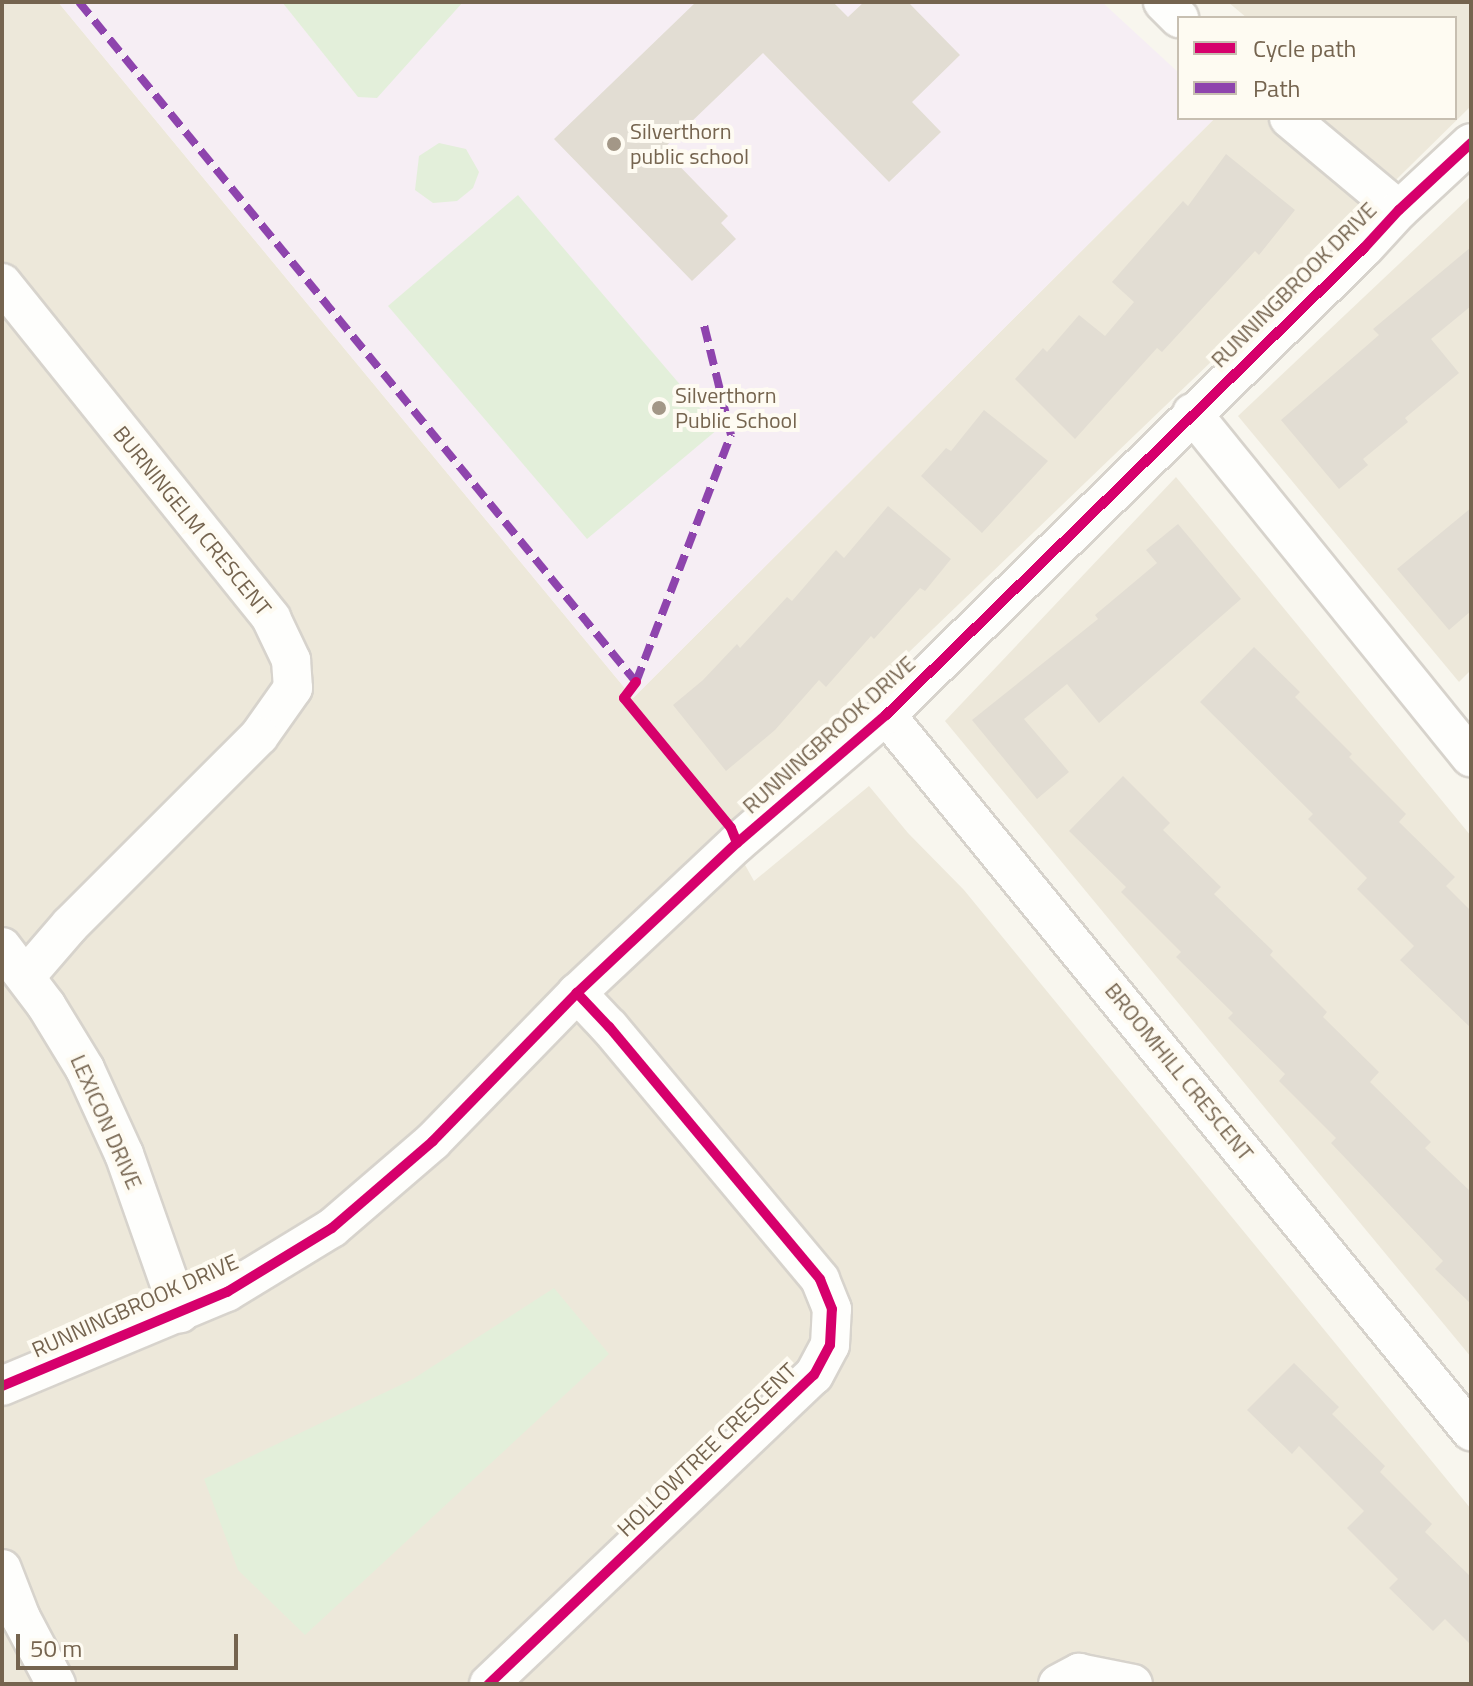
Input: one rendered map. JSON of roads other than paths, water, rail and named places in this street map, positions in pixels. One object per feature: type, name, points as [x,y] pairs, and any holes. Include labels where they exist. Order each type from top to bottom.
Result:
[{"type":"street","points":[[1291,120],[1399,210]]},
{"type":"street","name":"RUNNINGBROOK DRIVE","points":[[2,1386],[227,1292],[332,1228],[433,1141],[577,993],[737,843],[886,715],[1364,248],[1399,210],[1471,143]]},
{"type":"street","name":"BURNINGELM CRESCENT","points":[[2,283],[271,618],[291,660],[293,688],[259,736],[70,925],[26,976]]},
{"type":"street","points":[[1192,413],[1467,744]]},
{"type":"street","name":"BROOMHILL CRESCENT","points":[[886,715],[1471,1431]]},
{"type":"street","name":"LEXICON DRIVE","points":[[2,947],[26,976],[85,1069],[124,1154],[180,1313]]},
{"type":"street","name":"HOLLOWTREE CRESCENT","points":[[489,1684],[814,1375],[830,1345],[832,1309],[820,1279],[577,993]]},
{"type":"street","points":[[2,1569],[21,1618],[56,1684]]},
{"type":"street","points":[[1058,1684],[1079,1673],[1133,1684]]},
{"type":"place","name":"Silverthorn public school","points":[[614,144]]},
{"type":"place","name":"Silverthorn Public School","points":[[659,408]]}]
